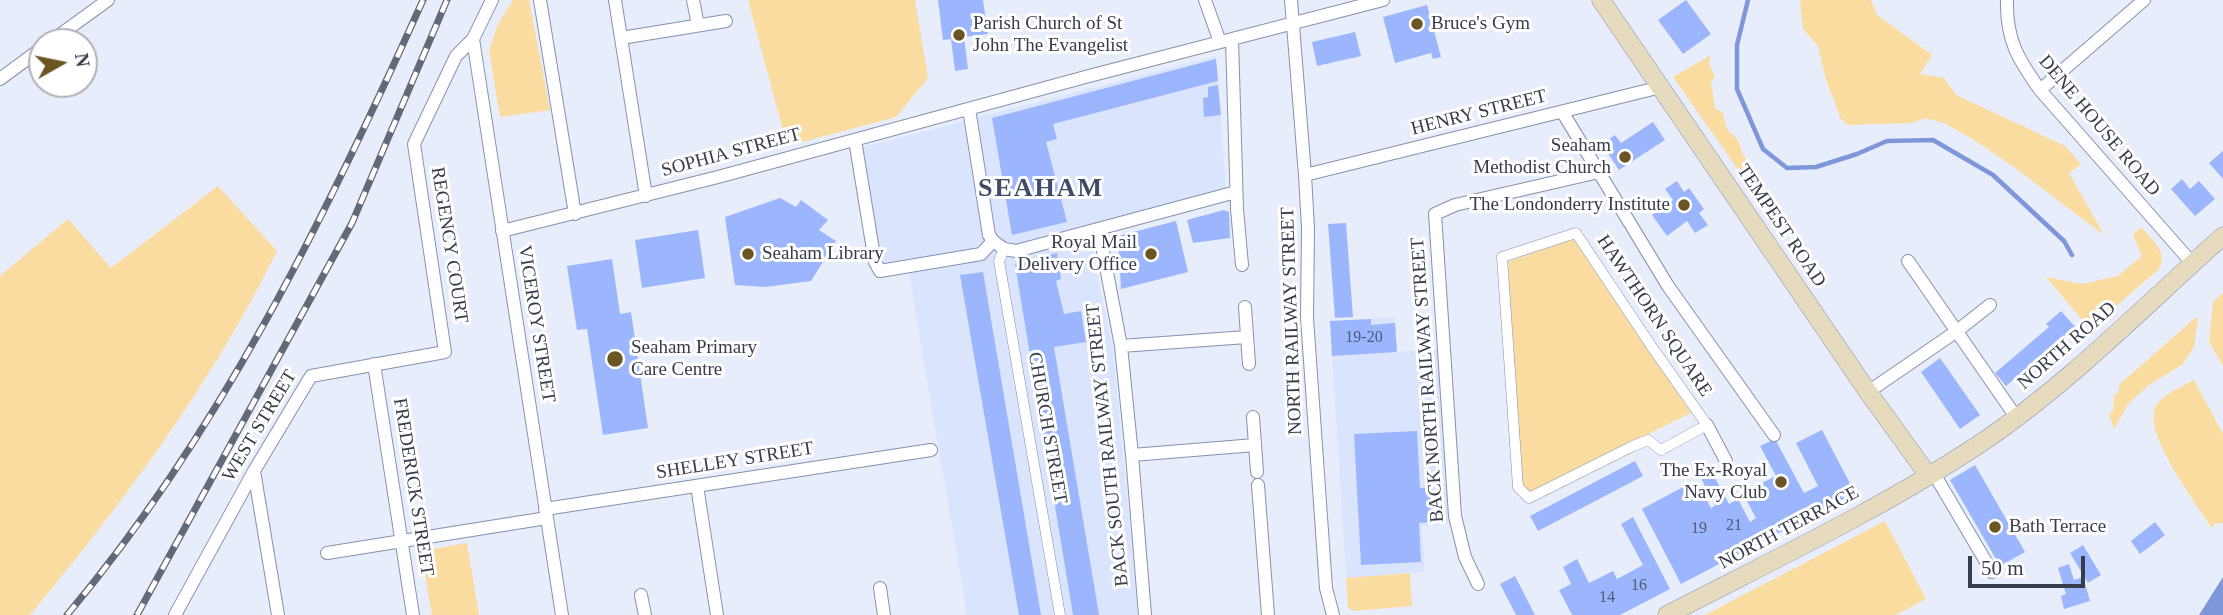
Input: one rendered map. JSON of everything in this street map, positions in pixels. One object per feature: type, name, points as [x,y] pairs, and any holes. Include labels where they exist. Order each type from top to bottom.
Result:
[{"type":"main road","name":"TEMPEST ROAD","points":[[1601,0],[1868,392],[1931,474]]},
{"type":"main road","name":"NORTH ROAD","points":[[1931,474],[2016,417],[2088,359],[2223,236]]},
{"type":"main road","name":"NORTH TERRACE","points":[[1667,615],[1931,474]]},
{"type":"street","points":[[69,28],[108,0]]},
{"type":"street","points":[[474,40],[492,0]]},
{"type":"street","points":[[540,0],[575,214]]},
{"type":"street","points":[[615,0],[646,196]]},
{"type":"street","points":[[694,0],[698,25]]},
{"type":"street","points":[[1205,0],[1226,41],[1242,265]]},
{"type":"street","name":"NORTH RAILWAY STREET","points":[[1291,0],[1308,228],[1307,318],[1326,588],[1333,615]]},
{"type":"street","name":"SOPHIA STREET","points":[[502,231],[646,196],[1383,0]]},
{"type":"street","name":"DENE HOUSE ROAD","points":[[2007,0],[2010,36],[2018,59],[2040,90],[2192,263]]},
{"type":"street","points":[[2040,90],[2144,0]]},
{"type":"street","points":[[621,38],[726,21]]},
{"type":"street","name":"REGENCY COURT","points":[[446,352],[414,144],[456,56],[474,40]]},
{"type":"street","name":"VICEROY STREET","points":[[474,40],[562,615]]},
{"type":"street","points":[[0,79],[28,58]]},
{"type":"street","name":"HENRY STREET","points":[[1305,175],[1661,87]]},
{"type":"street","points":[[969,109],[989,234],[992,241],[1004,249],[1016,251],[1236,192]]},
{"type":"street","points":[[1563,113],[1668,286],[1774,435]]},
{"type":"street","points":[[855,139],[875,262],[880,271],[981,254],[992,241]]},
{"type":"street","name":"BACK NORTH RAILWAY STREET","points":[[1478,584],[1465,557],[1455,516],[1435,214],[1455,205],[1599,172]]},
{"type":"street","name":"BACK SOUTH RAILWAY STREET","points":[[1099,230],[1121,346],[1145,615]]},
{"type":"street","name":"HAWTHORN SQUARE","points":[[1576,233],[1707,425],[1661,450],[1648,440],[1633,446],[1529,498],[1518,487],[1502,257],[1576,233]]},
{"type":"street","name":"CHURCH STREET","points":[[1004,249],[999,261],[1060,615]]},
{"type":"street","points":[[1908,261],[2016,417]]},
{"type":"street","points":[[1868,392],[1990,305]]},
{"type":"street","points":[[1245,307],[1249,364]]},
{"type":"street","points":[[1121,346],[1247,337]]},
{"type":"street","name":"WEST STREET","points":[[175,615],[310,376],[446,352]]},
{"type":"street","name":"FREDERICK STREET","points":[[374,364],[413,615]]},
{"type":"street","points":[[1253,417],[1268,615]]},
{"type":"street","points":[[1707,425],[1726,461]]},
{"type":"street","points":[[1132,455],[1255,445]]},
{"type":"street","name":"SHELLEY STREET","points":[[327,553],[697,486],[931,450]]},
{"type":"street","points":[[254,471],[278,615]]},
{"type":"street","points":[[1931,474],[1992,572]]},
{"type":"street","points":[[697,486],[717,615]]},
{"type":"street","points":[[880,587],[884,615]]},
{"type":"street","points":[[641,595],[645,615]]},
{"type":"shaded area","points":[[513,0],[529,0],[550,110],[500,117],[489,50],[498,24]]},
{"type":"shaded area","points":[[748,0],[915,0],[928,78],[896,117],[787,146]]},
{"type":"shaded area","points":[[1800,0],[1871,0],[1877,15],[1932,55],[1920,74],[1944,78],[1956,95],[2065,146],[2081,164],[2069,173],[2104,235],[2014,167],[1944,123],[1925,118],[1911,123],[1848,125],[1841,119],[1826,80],[1818,46],[1803,29]]},
{"type":"shaded area","points":[[1711,55],[1709,63],[1715,77],[1711,81],[1715,108],[1723,113],[1727,128],[1738,140],[1749,163],[1739,171],[1673,77]]},
{"type":"shaded area","points":[[1216,56],[1226,189],[1087,227],[1113,349],[1138,615],[967,615],[907,262],[879,267],[860,148]]},
{"type":"shaded area","points":[[218,186],[277,251],[252,300],[195,394],[99,529],[30,615],[0,615],[0,276],[68,219],[111,268]]},
{"type":"shaded area","points":[[2141,227],[2160,251],[2162,263],[2159,269],[2090,329],[2046,277],[2082,284],[2118,276],[2142,256],[2133,235]]},
{"type":"shaded area","points":[[1573,238],[1691,413],[1528,493],[1521,487],[1508,262]]},
{"type":"shaded area","points":[[2223,293],[2223,366],[2209,342],[2213,302]]},
{"type":"shaded area","points":[[1395,317],[1397,352],[1441,349],[1453,524],[1422,526],[1425,572],[1346,578],[1330,321]]},
{"type":"shaded area","points":[[2198,318],[2194,347],[2183,364],[2149,385],[2128,404],[2114,429],[2109,415],[2113,411],[2114,395],[2118,393],[2120,384]]},
{"type":"shaded area","points":[[2194,380],[2223,434],[2223,523],[2216,523],[2212,528],[2173,469],[2153,419],[2155,408],[2162,399]]},
{"type":"shaded area","points":[[1885,521],[1926,599],[1896,615],[1705,615]]},
{"type":"shaded area","points":[[467,543],[479,615],[432,615],[421,551]]},
{"type":"shaded area","points":[[1410,573],[1412,606],[1353,611],[1348,607],[1346,578]]},
{"type":"water","points":[[2223,563],[2223,615],[2182,615]]},
{"type":"pier","points":[[2223,560],[2223,577],[2199,615],[2179,615],[2199,578],[2215,562]]},
{"type":"building","name":"Parish Church of St John The Evangelist","points":[[938,0],[983,0],[988,34],[964,37],[968,69],[955,71],[951,39],[943,40]]},
{"type":"building","points":[[1686,0],[1711,34],[1683,54],[1658,20]]},
{"type":"building","points":[[1427,5],[1441,57],[1433,59],[1431,53],[1395,63],[1383,17]]},
{"type":"building","points":[[1355,32],[1361,56],[1317,66],[1312,42]]},
{"type":"building","points":[[1216,59],[1218,81],[1053,124],[1057,139],[1046,142],[1067,222],[1012,235],[992,118]]},
{"type":"building","points":[[1218,85],[1221,115],[1204,117],[1203,98],[1208,97],[1208,87]]},
{"type":"building","name":"Seaham Methodist Church","points":[[1653,122],[1665,140],[1619,170],[1602,144],[1615,135],[1621,143]]},
{"type":"building","points":[[2223,151],[2223,179],[2209,163]]},
{"type":"building","points":[[2182,179],[2190,189],[2199,181],[2215,199],[2195,216],[2171,189]]},
{"type":"building","name":"The Londonderry Institute","points":[[1677,181],[1684,192],[1689,188],[1704,209],[1699,213],[1708,225],[1695,233],[1687,221],[1667,236],[1652,215],[1673,200],[1665,189]]},
{"type":"building","points":[[780,198],[796,207],[801,200],[828,220],[819,230],[836,241],[811,281],[765,287],[735,285],[725,217]]},
{"type":"building","points":[[1224,210],[1229,212],[1230,238],[1193,243],[1187,220]]},
{"type":"building","name":"Royal Mail Delivery Office","points":[[1176,221],[1188,272],[1121,289],[1118,236]]},
{"type":"building","points":[[1346,223],[1353,317],[1335,318],[1328,224]]},
{"type":"building","points":[[698,230],[705,278],[642,288],[635,240]]},
{"type":"building","points":[[1057,253],[1061,279],[1056,281],[1064,314],[1081,311],[1086,342],[1054,347],[1099,615],[1073,615],[1015,264]]},
{"type":"building","name":"Seaham Primary Care Centre","points":[[612,259],[620,314],[631,312],[648,428],[603,435],[587,329],[577,330],[567,266]]},
{"type":"building","points":[[983,272],[1041,615],[1019,615],[960,275]]},
{"type":"building","points":[[2061,311],[2077,329],[2054,343],[2057,347],[2040,361],[2037,358],[2027,366],[2030,370],[2015,383],[2013,380],[2006,386],[1995,373],[2049,327],[2046,324]]},
{"type":"building","points":[[1371,319],[1371,325],[1395,323],[1397,352],[1332,356],[1330,321]]},
{"type":"building","points":[[1940,358],[1980,415],[1960,429],[1921,372]]},
{"type":"building","points":[[1822,430],[1855,493],[1681,584],[1642,509],[1685,486],[1691,496],[1702,491],[1711,508],[1715,506],[1701,478],[1712,472],[1729,504],[1738,499],[1750,522],[1756,518],[1747,501],[1755,497],[1750,489],[1776,476],[1760,446],[1775,439],[1804,493],[1818,486],[1796,443]]},
{"type":"building","points":[[1417,431],[1420,488],[1432,487],[1434,522],[1419,523],[1421,562],[1361,565],[1354,434]]},
{"type":"building","points":[[1635,461],[1643,476],[1538,531],[1530,516]]},
{"type":"building","name":"Bath Terrace","points":[[1975,465],[2025,552],[2000,566],[1950,480]]},
{"type":"building","points":[[1633,517],[1670,589],[1620,615],[1572,615],[1559,590],[1571,584],[1563,567],[1577,559],[1589,583],[1613,571],[1617,579],[1643,565],[1621,524]]},
{"type":"building","points":[[2155,522],[2165,535],[2140,554],[2131,541]]},
{"type":"building","points":[[2083,545],[2101,575],[2088,583],[2070,553]]},
{"type":"building","points":[[2069,564],[2074,580],[2083,577],[2090,601],[2064,609],[2061,596],[2066,594],[2058,568]]},
{"type":"building","points":[[1515,576],[1535,615],[1516,615],[1500,584]]},
{"type":"waterway","points":[[1748,0],[1737,45],[1737,89],[1763,149],[1787,168],[1816,167],[1887,141],[1933,140],[1993,175],[2064,241],[2072,255]]},
{"type":"railway","points":[[67,615],[174,472],[266,320],[348,162],[423,0]]},
{"type":"railway","points":[[137,615],[352,223],[447,0]]},
{"type":"place","name":"Bruce's Gym","points":[[1417,24]]},
{"type":"place","name":"Parish Church of St John The Evangelist","points":[[959,35]]},
{"type":"place","name":"Seaham Methodist Church","points":[[1625,157]]},
{"type":"place","name":"The Londonderry Institute","points":[[1684,205]]},
{"type":"place","name":"Seaham Library","points":[[748,254]]},
{"type":"place","name":"Royal Mail Delivery Office","points":[[1151,254]]},
{"type":"place","name":"Seaham Primary Care Centre","points":[[615,359]]},
{"type":"place","name":"The Ex-Royal Navy Club","points":[[1781,482]]},
{"type":"place","name":"Bath Terrace","points":[[1995,527]]},
{"type":"district","name":"SEAHAM","points":[[1041,189]]}]
